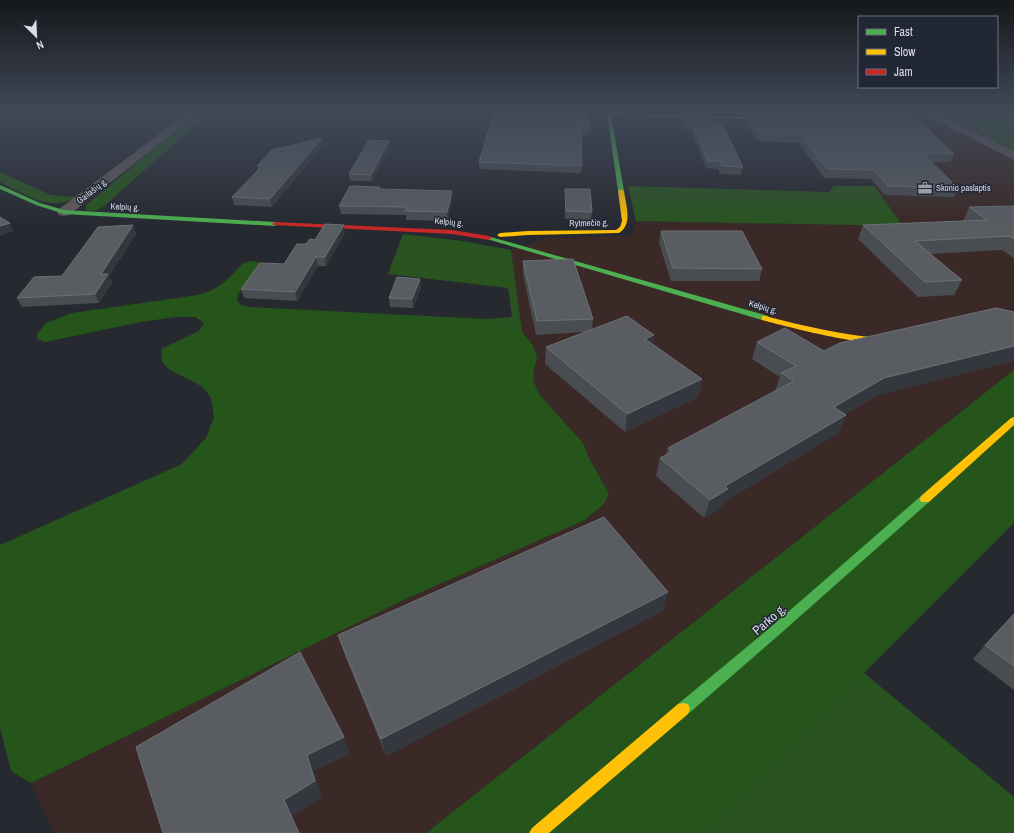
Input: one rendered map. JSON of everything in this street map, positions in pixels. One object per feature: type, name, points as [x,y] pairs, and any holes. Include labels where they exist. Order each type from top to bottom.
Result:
[{"type":"street","name":"Gailašių g.","points":[[64,212],[145,150]]},
{"type":"street","name":"Rytmečio g.","points":[[490,238],[508,234],[616,232],[623,228],[625,222],[614,150]]},
{"type":"street","points":[[1002,150],[1014,156]]},
{"type":"street","name":"Kelpių g.","points":[[0,187],[38,204],[64,212],[116,216],[452,232],[490,238],[810,331],[856,339],[891,340]]},
{"type":"street","name":"Parko g.","points":[[537,833],[776,630],[1014,420]]},
{"type":"shaded area","points":[[852,150],[1014,151],[1014,370],[426,833],[54,833],[31,783],[408,598],[585,520],[609,494],[589,458],[583,443],[539,394],[533,380],[537,358],[533,345],[522,332],[511,250],[546,238],[633,236],[636,221],[903,226],[857,164]]},
{"type":"green space","points":[[153,150],[167,150],[103,207],[95,211],[86,210],[86,206]]},
{"type":"green space","points":[[0,172],[51,195],[77,197],[57,203],[37,200],[0,182]]},
{"type":"green space","points":[[628,186],[829,192],[834,186],[874,186],[903,226],[636,221]]},
{"type":"green space","points":[[403,234],[462,241],[511,250],[522,332],[486,319],[512,317],[508,288],[388,274]]},
{"type":"green space","points":[[253,261],[261,263],[263,267],[238,294],[237,300],[241,305],[250,307],[486,319],[522,332],[533,345],[537,358],[533,380],[539,394],[583,443],[589,458],[609,494],[603,505],[585,520],[408,598],[31,783],[11,771],[0,728],[0,545],[182,464],[206,438],[214,417],[211,398],[203,387],[170,370],[162,362],[161,349],[199,331],[204,323],[195,317],[176,317],[141,322],[45,342],[37,339],[37,334],[46,323],[72,313],[198,295],[224,283],[243,263]]},
{"type":"green space","points":[[1014,370],[1014,523],[704,833],[426,833]]},
{"type":"green space","points":[[864,673],[1014,797],[1014,833],[704,833]]},
{"type":"building","points":[[272,150],[312,150],[270,199],[232,197],[262,166],[257,166]]},
{"type":"building","points":[[363,150],[384,150],[371,175],[349,174]]},
{"type":"building","points":[[483,150],[582,150],[582,166],[479,162]]},
{"type":"building","points":[[703,150],[735,150],[743,167],[722,166],[720,161],[708,161]]},
{"type":"building","points":[[812,150],[950,150],[954,154],[922,153],[958,188],[888,186],[874,170],[827,169]]},
{"type":"building","points":[[350,186],[380,187],[379,189],[452,191],[447,212],[405,211],[407,207],[339,206]]},
{"type":"building","points":[[565,189],[590,189],[592,212],[566,211]]},
{"type":"building","points":[[1014,206],[1014,239],[1010,236],[915,241],[962,280],[925,282],[863,225],[987,220],[969,207]]},
{"type":"building","points":[[0,217],[10,223],[0,226]]},
{"type":"building","points":[[325,224],[344,225],[325,257],[316,257],[295,292],[241,289],[260,263],[284,264],[297,244],[306,244],[310,239],[315,240]]},
{"type":"building","points":[[133,225],[101,274],[108,274],[95,294],[17,298],[34,277],[62,276],[98,227]]},
{"type":"building","points":[[661,231],[742,231],[762,269],[673,268]]},
{"type":"building","points":[[573,259],[593,319],[537,321],[523,261]]},
{"type":"building","points":[[397,277],[420,279],[412,299],[389,298]]},
{"type":"building","points":[[996,308],[1014,312],[1014,346],[884,378],[834,407],[846,415],[725,486],[728,489],[710,500],[660,458],[672,452],[668,448],[794,381],[781,373],[796,366],[757,342],[785,328],[824,351],[840,343]]},
{"type":"building","points":[[627,316],[654,335],[645,339],[702,379],[627,414],[546,347]]},
{"type":"building","points":[[604,517],[668,592],[381,739],[338,635]]},
{"type":"building","points":[[1014,614],[1014,666],[985,645]]},
{"type":"building","points":[[300,652],[344,737],[307,755],[315,781],[284,800],[299,833],[163,833],[136,747]]},
{"type":"traffic: fast","points":[[615,150],[621,191]]},
{"type":"traffic: fast","points":[[0,187],[38,204],[64,212],[275,224]]},
{"type":"traffic: fast","points":[[489,238],[765,318]]},
{"type":"traffic: fast","points":[[683,709],[776,630],[925,499]]},
{"type":"traffic: slow","points":[[500,235],[528,233],[617,232],[623,228],[625,221],[621,191]]},
{"type":"traffic: slow","points":[[765,318],[825,333],[855,338],[886,340]]},
{"type":"traffic: slow","points":[[925,499],[1014,420]]},
{"type":"traffic: slow","points":[[537,833],[683,709]]},
{"type":"traffic: jam","points":[[275,224],[452,232],[489,238]]},
{"type":"place","name":"Skonio paslaptis","points":[[925,188]]}]
